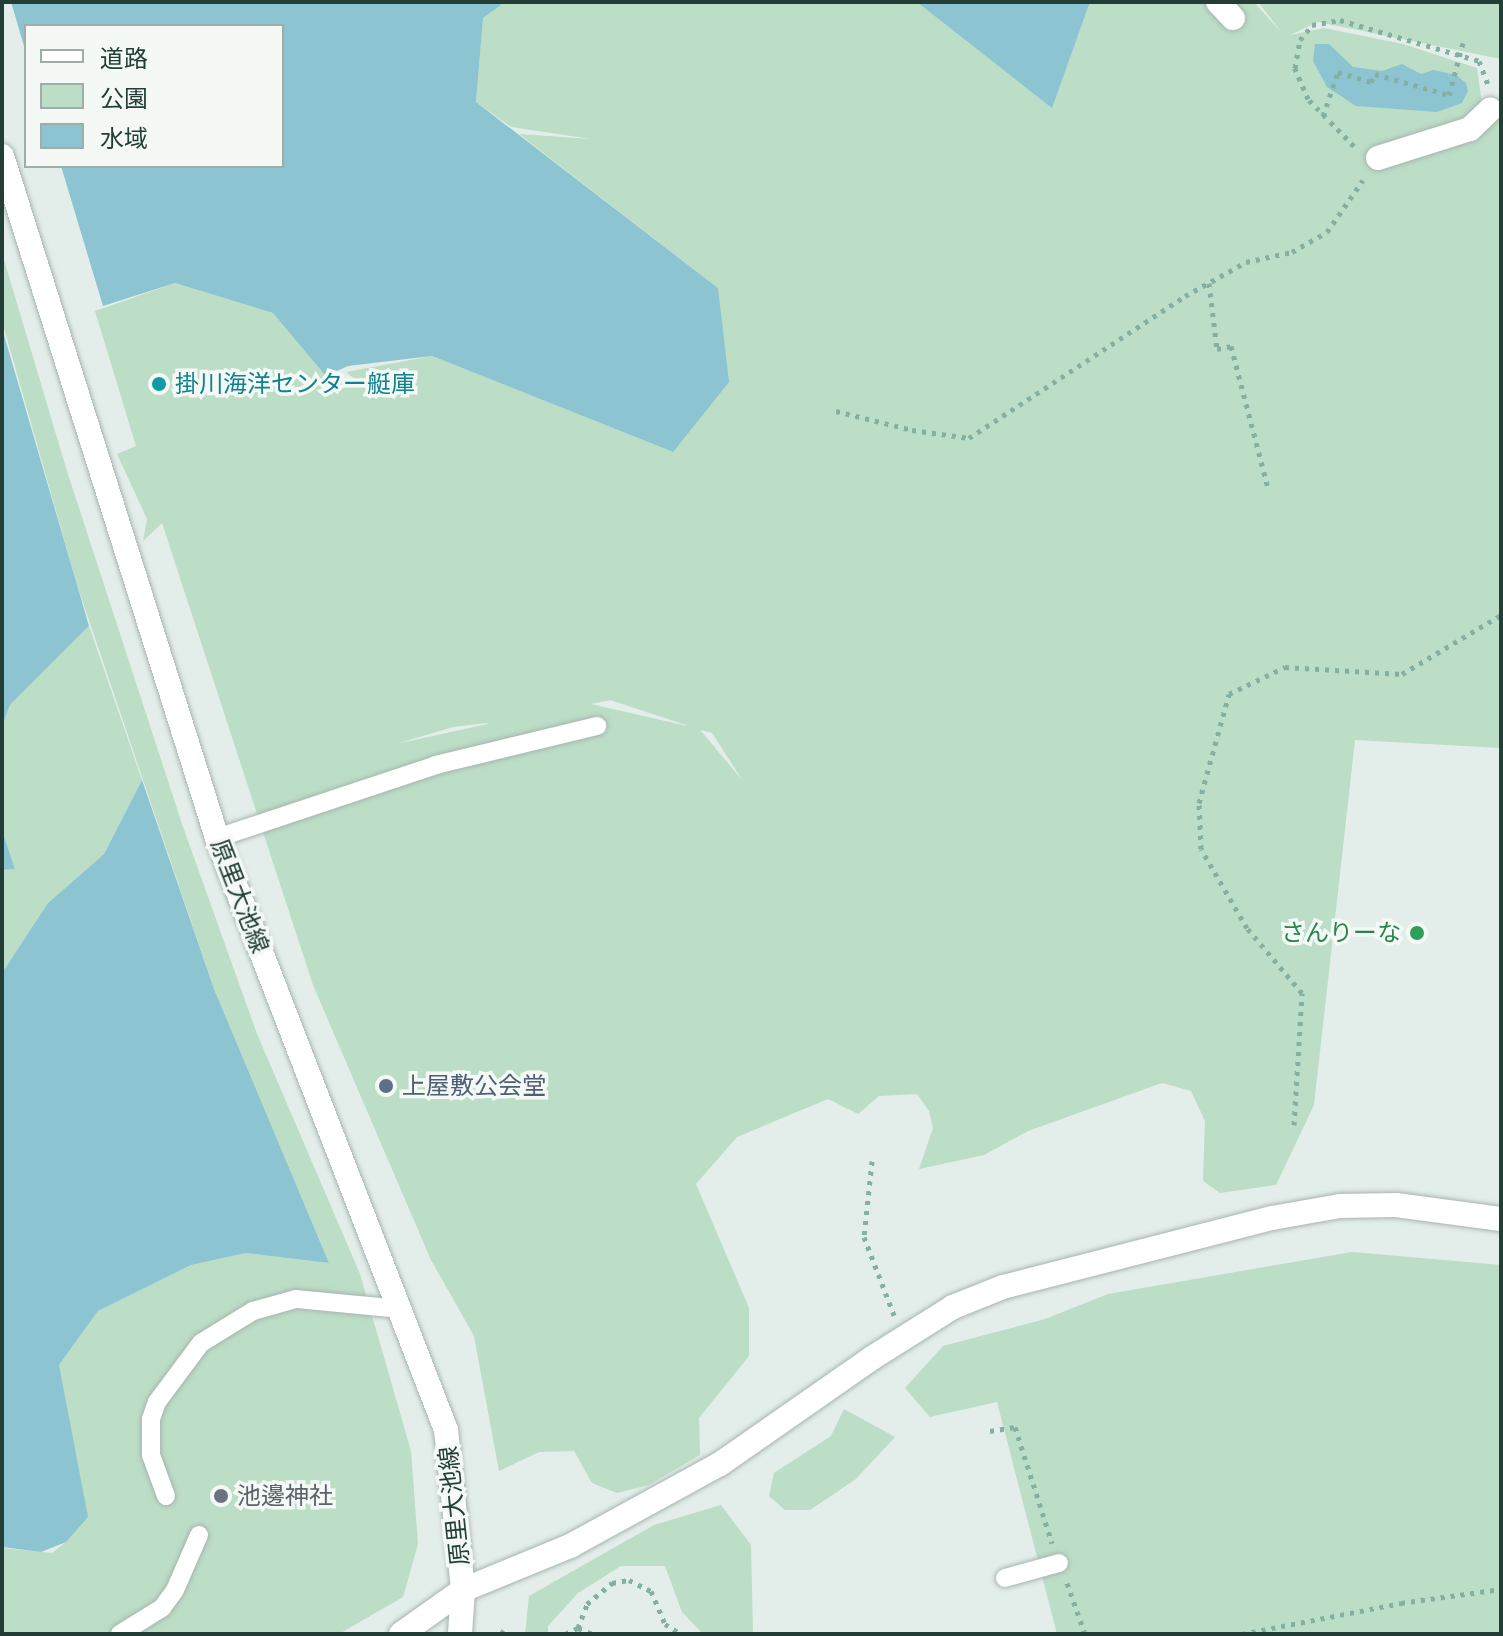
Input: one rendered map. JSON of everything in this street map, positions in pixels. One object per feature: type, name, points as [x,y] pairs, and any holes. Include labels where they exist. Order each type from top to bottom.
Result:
[{"type":"main road","points":[[1378,158],[1470,129],[1490,110]]},
{"type":"main road","name":"原里大池線","points":[[2,156],[217,838],[446,1430],[463,1590],[460,1634]]},
{"type":"main road","points":[[401,1634],[463,1590],[572,1545],[720,1464],[953,1307],[1003,1287],[1272,1218],[1340,1206],[1396,1205],[1501,1219]]},
{"type":"lane","points":[[217,838],[436,765],[597,726]]},
{"type":"lane","points":[[166,1496],[151,1455],[151,1419],[157,1402],[201,1343],[253,1311],[296,1299],[400,1309]]},
{"type":"lane","points":[[120,1634],[162,1608],[175,1590],[199,1535]]},
{"type":"lane","points":[[1005,1578],[1059,1563]]},
{"type":"path","points":[[836,411],[912,430],[969,438],[1002,413],[1209,283],[1246,262],[1292,252],[1327,232],[1378,158],[1349,143],[1308,99],[1295,68],[1300,40],[1312,25],[1340,20],[1479,61],[1487,77],[1490,110]]},
{"type":"path","points":[[1323,116],[1338,72],[1371,82],[1375,74],[1449,95],[1463,43]]},
{"type":"path","points":[[1209,283],[1217,349],[1231,346],[1268,488]]},
{"type":"path","points":[[1294,1125],[1302,993],[1247,928],[1201,849],[1199,803],[1229,694],[1285,667],[1402,674],[1501,615]]},
{"type":"path","points":[[872,1161],[864,1237],[902,1339]]},
{"type":"path","points":[[990,1431],[1015,1427],[1085,1634]]},
{"type":"path","points":[[565,1634],[578,1628],[587,1604],[612,1583],[629,1580],[651,1591],[665,1624],[681,1634]]},
{"type":"path","points":[[1242,1634],[1401,1603],[1501,1590]]},
{"type":"path","points":[[660,1634],[665,1624]]},
{"type":"path","points":[[578,1628],[593,1634]]},
{"type":"green space","points":[[505,2],[920,2],[1052,107],[1090,2],[1254,2],[1282,33],[1258,2],[1501,2],[1501,59],[1318,22],[1290,35],[1324,28],[1403,44],[1477,68],[1482,104],[1458,124],[1501,116],[1501,748],[1355,740],[1314,1105],[1276,1185],[1220,1193],[1203,1181],[1205,1121],[1191,1091],[1162,1083],[1028,1131],[984,1155],[919,1169],[933,1128],[929,1111],[917,1094],[879,1096],[858,1114],[828,1099],[737,1137],[696,1184],[749,1308],[749,1356],[699,1418],[700,1455],[649,1485],[617,1493],[592,1483],[574,1451],[539,1452],[499,1471],[474,1336],[431,1260],[313,985],[162,523],[143,541],[147,519],[117,454],[136,446],[95,311],[175,283],[273,313],[336,378],[397,391],[356,380],[346,372],[432,356],[673,452],[718,288],[519,134],[591,139],[511,127],[476,102],[483,17]],"holes":[[[610,700],[686,725],[687,726],[591,704]],[[488,724],[396,744],[453,727]],[[701,731],[712,733],[743,781]]]},
{"type":"green space","points":[[2,253],[66,468],[182,824],[257,1034],[360,1274],[411,1451],[418,1544],[403,1597],[339,1634],[2,1634],[2,1548],[52,1553],[66,1542],[68,1426],[59,1365],[98,1311],[191,1265],[246,1253],[329,1263],[214,989],[77,585],[2,321]]},
{"type":"green space","points":[[89,626],[142,780],[104,854],[48,903],[2,973],[2,870],[15,869],[2,830],[2,726],[10,705]]},
{"type":"green space","points":[[1352,1252],[1501,1265],[1501,1634],[1057,1634],[997,1402],[930,1417],[905,1388],[943,1346],[1045,1319],[1108,1294]]},
{"type":"green space","points":[[844,1409],[895,1437],[856,1479],[810,1510],[785,1510],[769,1496],[774,1473],[831,1436]]},
{"type":"green space","points":[[721,1505],[751,1545],[753,1634],[703,1634],[682,1612],[665,1566],[621,1566],[578,1593],[548,1626],[548,1634],[525,1634],[529,1596],[654,1525]]},
{"type":"water","points":[[11,2],[505,2],[483,18],[476,102],[718,288],[729,382],[673,452],[432,356],[348,366],[326,376],[273,313],[175,283],[103,306],[62,168],[284,168],[284,24],[24,24],[24,46]]},
{"type":"water","points":[[917,2],[1090,2],[1052,108]]},
{"type":"water","points":[[1315,44],[1329,44],[1353,67],[1382,71],[1402,64],[1421,74],[1433,70],[1456,75],[1466,83],[1468,91],[1462,103],[1437,112],[1356,106],[1327,87],[1313,61]]},
{"type":"water","points":[[2,328],[89,626],[10,705],[2,726]]},
{"type":"water","points":[[142,780],[214,989],[329,1263],[246,1253],[191,1265],[98,1311],[59,1365],[88,1517],[66,1542],[41,1552],[2,1547],[2,973],[48,903],[104,854]]},
{"type":"water","points":[[2,830],[15,869],[2,870]]},
{"type":"place","name":"掛川海洋センター艇庫","points":[[159,384]]},
{"type":"place","name":"さんりーな","points":[[1417,933]]},
{"type":"place","name":"上屋敷公会堂","points":[[386,1086]]},
{"type":"place","name":"池邊神社","points":[[221,1496]]}]
